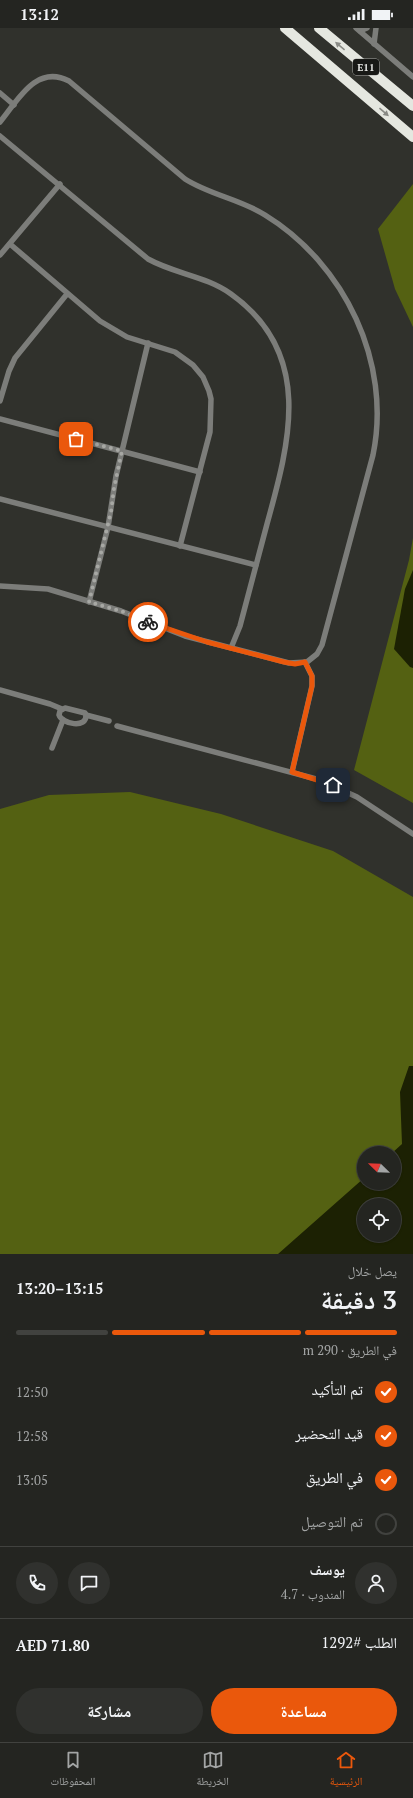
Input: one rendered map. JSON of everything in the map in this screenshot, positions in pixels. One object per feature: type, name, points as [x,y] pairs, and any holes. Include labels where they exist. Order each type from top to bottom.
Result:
[{"type":"highway","name":"E11","points":[[285,28],[413,137]]},
{"type":"highway","name":"E11","points":[[319,28],[413,106]]},
{"type":"street","points":[[358,30],[367,28]]},
{"type":"street","points":[[374,44],[376,28]]},
{"type":"street","points":[[358,30],[413,77]]},
{"type":"street","points":[[0,122],[29,87],[41,78],[55,76],[69,81],[185,179],[198,187],[239,201],[290,232],[312,253],[327,271],[349,304],[362,332],[370,361],[376,392],[377,423],[376,438],[322,645],[314,657],[305,662],[289,663],[185,636],[121,611],[48,589],[0,586]]},
{"type":"street","points":[[0,93],[14,105]]},
{"type":"street","points":[[0,136],[60,184],[148,259],[166,268],[210,282],[231,294],[258,319],[277,350],[288,384],[290,408],[289,426],[280,476],[240,626],[231,648]]},
{"type":"street","points":[[0,256],[60,184]]},
{"type":"street","points":[[10,244],[108,327],[127,337],[168,349],[187,360],[198,371],[209,391],[212,408],[211,428],[180,546]]},
{"type":"street","points":[[0,401],[6,377],[15,358],[68,294]]},
{"type":"street","points":[[89,602],[108,527],[122,451],[148,343]]},
{"type":"street","points":[[0,419],[200,472]]},
{"type":"street","points":[[0,499],[256,565]]},
{"type":"street","points":[[292,772],[312,686],[312,676],[305,662]]},
{"type":"street","points":[[0,690],[50,704],[62,709],[67,708],[109,721]]},
{"type":"street","points":[[62,709],[59,715],[63,720],[72,723],[81,724],[86,721],[86,715]]},
{"type":"street","points":[[52,748],[63,720]]},
{"type":"street","points":[[117,726],[320,780],[347,791],[376,808],[413,834]]},
{"type":"green space","points":[[413,184],[413,327],[395,289],[378,229]]},
{"type":"green space","points":[[413,538],[413,803],[354,770],[409,560]]},
{"type":"green space","points":[[130,792],[221,814],[333,851],[413,897],[413,1254],[0,1254],[0,809],[49,795]]},
{"type":"shaded area","points":[[413,570],[413,668],[410,667],[394,649],[405,589]]},
{"type":"shaded area","points":[[409,1066],[413,1066],[413,1254],[278,1254],[357,1184],[357,1190],[401,1190],[401,1146],[400,1146],[402,1144],[400,1092]]},
{"type":"way so far","points":[[76,439],[122,451],[108,527],[89,602],[121,611],[148,622]]},
{"type":"route","points":[[148,622],[185,636],[284,662],[295,664],[305,662],[308,666],[313,681],[292,772],[306,775],[333,785]]}]
